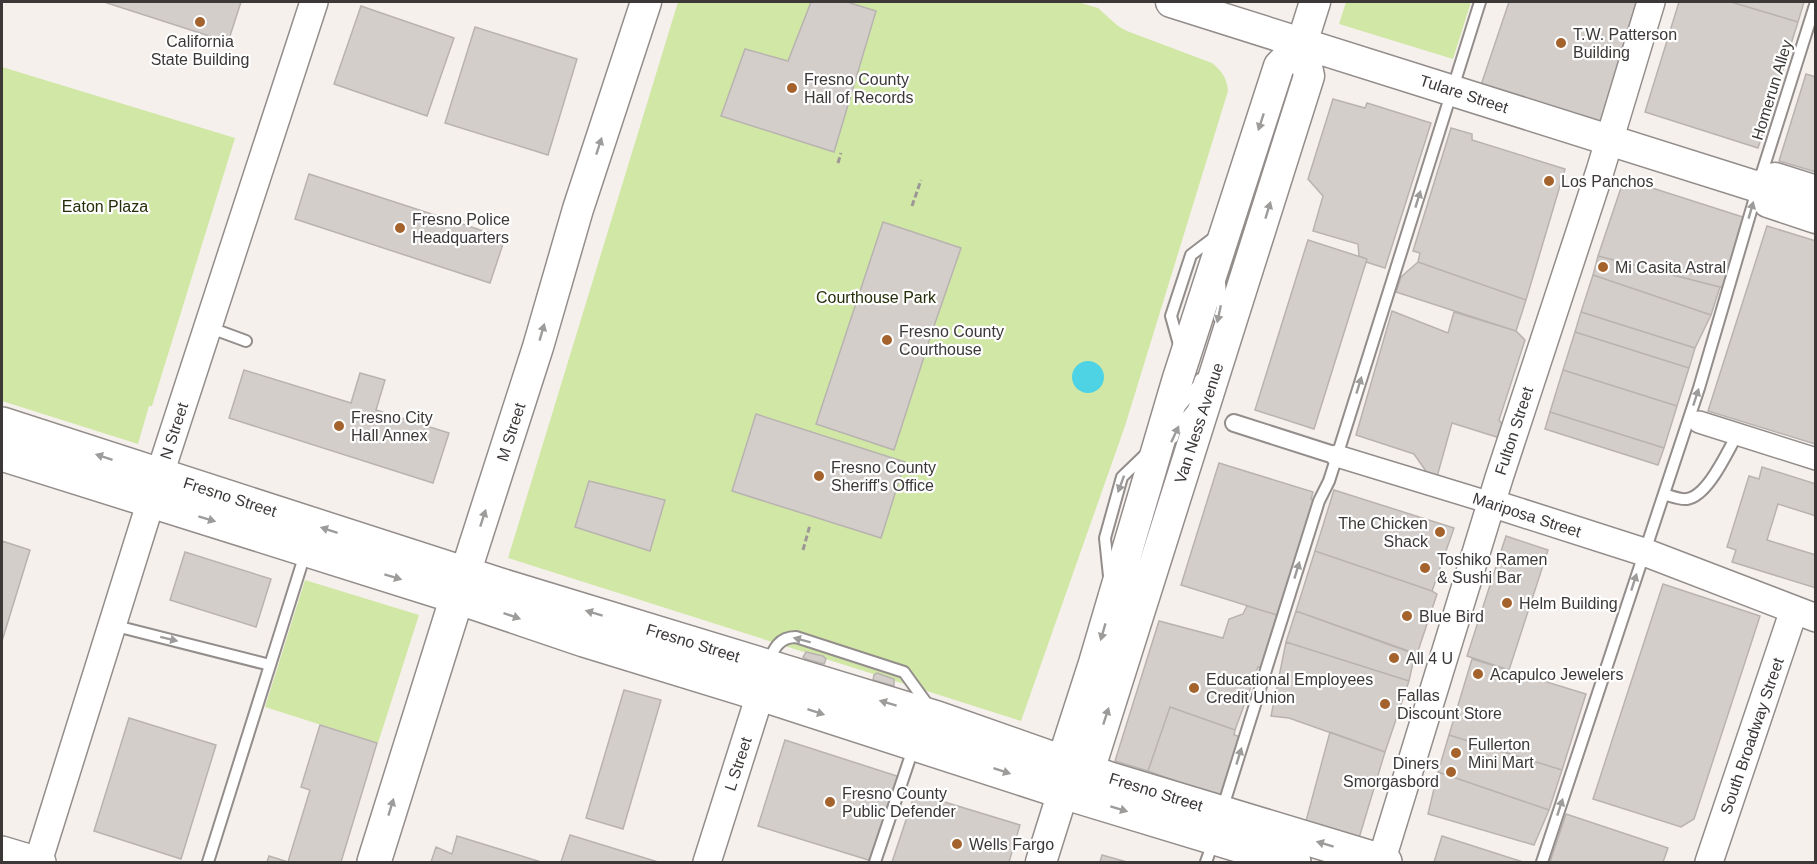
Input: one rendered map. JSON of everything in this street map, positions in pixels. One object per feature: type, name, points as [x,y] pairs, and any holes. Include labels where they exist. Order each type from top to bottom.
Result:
[{"type":"main road","name":"M Street","points":[[374,862],[534,358],[578,210],[646,2]]},
{"type":"main road","name":"Tulare Street","points":[[1171,2],[1758,187],[1768,202],[1815,218]]},
{"type":"main road","name":"Van Ness Avenue","points":[[1041,862],[1071,775],[1146,594],[1200,370],[1218,256],[1279,66],[1302,43],[1315,2]]},
{"type":"main road","name":"Van Ness Avenue","points":[[1071,775],[1112,601],[1163,441],[1247,288],[1309,76],[1302,43]]},
{"type":"main road","points":[[1247,162],[1244,229],[1233,262],[1233,271],[1237,280],[1247,288]]},
{"type":"main road","name":"Tulare Street","points":[[1758,187],[1775,178],[1815,191]]},
{"type":"main road","name":"Fresno Street","points":[[2,424],[306,550],[461,586],[730,654],[764,680],[915,744],[1071,775]]},
{"type":"main road","name":"Fresno Street","points":[[2,454],[155,488],[461,586],[584,640],[937,718],[1214,837],[1294,862]]},
{"type":"main road","points":[[584,640],[618,640],[713,666],[719,665],[730,654]]},
{"type":"main road","name":"Fresno Street","points":[[1214,837],[1382,862]]},
{"type":"street","name":"N Street","points":[[39,862],[155,488],[314,2]]},
{"type":"street","name":"Fulton Street","points":[[1382,862],[1491,503],[1651,2]]},
{"type":"street","points":[[1699,422],[1815,459]]},
{"type":"street","name":"Mariposa Street","points":[[1234,423],[1644,552],[1805,614]]},
{"type":"street","name":"South Broadway Street","points":[[1709,862],[1805,614]]},
{"type":"street","name":"L Street","points":[[707,862],[764,680]]},
{"type":"street","points":[[2,850],[39,862]]},
{"type":"lane","points":[[1214,837],[1319,501],[1329,481],[1480,2]]},
{"type":"lane","name":"Homerun Alley","points":[[1542,862],[1699,388],[1815,2]]},
{"type":"lane","points":[[1200,370],[1171,316],[1191,255],[1228,226]]},
{"type":"lane","points":[[1215,330],[1222,308],[1218,256]]},
{"type":"lane","points":[[208,327],[246,341]]},
{"type":"lane","points":[[1664,494],[1685,500],[1704,491],[1737,435]]},
{"type":"lane","points":[[208,862],[306,550]]},
{"type":"lane","points":[[1146,594],[1148,552]]},
{"type":"lane","points":[[112,625],[270,665]]},
{"type":"lane","points":[[875,862],[915,744]]},
{"type":"path","points":[[838,163],[841,153]]},
{"type":"path","points":[[912,206],[921,180]]},
{"type":"path","points":[[803,550],[810,525]]},
{"type":"green space","name":"Courthouse Park","points":[[678,2],[1078,2],[1098,8],[1127,31],[1212,63],[1225,79],[1228,91],[1125,426],[1021,721],[508,558]]},
{"type":"green space","points":[[1346,2],[1471,2],[1453,59],[1339,24]]},
{"type":"green space","name":"Eaton Plaza","points":[[2,67],[235,138],[152,406],[149,406],[138,444],[2,401]]},
{"type":"green space","points":[[305,580],[419,615],[378,743],[265,707]]},
{"type":"water","points":[[1088,361],[1099,366],[1104,377],[1099,388],[1088,393],[1077,388],[1072,377],[1077,366]]},
{"type":"building","name":"California State Building","points":[[104,2],[241,2],[228,42]]},
{"type":"building","name":"Fresno County Hall of Records","points":[[811,2],[847,2],[876,11],[834,152],[721,116],[745,49],[788,61]]},
{"type":"building","name":"T.W. Patterson Building","points":[[1509,2],[1640,2],[1602,124],[1481,85]]},
{"type":"building","points":[[1679,2],[1731,2],[1798,22],[1758,148],[1645,112]]},
{"type":"building","points":[[1731,2],[1804,2],[1798,22]]},
{"type":"building","points":[[361,6],[454,38],[427,116],[334,84]]},
{"type":"building","points":[[475,27],[577,59],[548,155],[445,123]]},
{"type":"building","points":[[1806,74],[1816,77],[1816,172],[1779,161]]},
{"type":"building","points":[[1333,99],[1365,108],[1367,103],[1431,123],[1385,268],[1366,262],[1367,259],[1359,256],[1358,244],[1313,231],[1323,196],[1308,179]]},
{"type":"building","points":[[1451,128],[1472,134],[1472,140],[1565,169],[1526,300],[1418,262],[1420,253],[1413,251]]},
{"type":"building","name":"Fresno Police Headquarters","points":[[309,174],[505,238],[490,283],[295,219]]},
{"type":"building","points":[[1624,179],[1746,218],[1724,288],[1598,256]]},
{"type":"building","name":"Fresno County Courthouse","points":[[883,222],[961,248],[894,450],[816,424]]},
{"type":"building","points":[[1767,226],[1816,241],[1815,444],[1708,411]]},
{"type":"building","points":[[1308,240],[1367,259],[1314,429],[1255,410]]},
{"type":"building","points":[[1598,256],[1720,287],[1711,315],[1593,275]]},
{"type":"building","points":[[1418,262],[1526,300],[1516,331],[1396,292],[1401,277]]},
{"type":"building","points":[[1593,275],[1711,315],[1695,348],[1581,312]]},
{"type":"building","points":[[1392,311],[1448,333],[1454,312],[1516,331],[1525,340],[1499,420],[1516,443],[1452,423],[1435,484],[1414,454],[1356,435]]},
{"type":"building","points":[[1581,312],[1695,348],[1689,368],[1575,332]]},
{"type":"building","points":[[1575,332],[1689,368],[1677,406],[1563,370]]},
{"type":"building","name":"Fresno City Hall Annex","points":[[244,370],[351,403],[360,373],[385,380],[376,410],[449,433],[433,483],[229,418]]},
{"type":"building","points":[[1563,370],[1677,406],[1664,448],[1550,412]]},
{"type":"building","points":[[1550,412],[1664,448],[1658,465],[1545,429]]},
{"type":"building","name":"Fresno County Sheriff's Office","points":[[756,414],[905,462],[881,538],[732,491]]},
{"type":"building","points":[[1219,463],[1313,492],[1311,499],[1315,501],[1286,595],[1284,594],[1277,615],[1181,585]]},
{"type":"building","points":[[1762,467],[1816,484],[1816,516],[1778,504],[1767,540],[1816,555],[1816,588],[1732,562],[1736,550],[1727,547],[1749,476],[1759,479]]},
{"type":"building","points":[[589,481],[665,500],[650,551],[575,527]]},
{"type":"building","points":[[1334,490],[1454,528],[1432,591],[1315,551]]},
{"type":"building","name":"Helm Building","points":[[1506,536],[1548,550],[1509,670],[1467,656]]},
{"type":"building","points":[[2,541],[30,550],[2,641]]},
{"type":"building","points":[[1315,551],[1437,594],[1417,654],[1296,611]]},
{"type":"building","points":[[185,552],[271,579],[256,627],[170,600]]},
{"type":"building","points":[[1663,584],[1760,616],[1694,819],[1681,827],[1593,799]]},
{"type":"building","name":"Educational Employees Credit Union","points":[[1247,606],[1277,615],[1261,668],[1258,667],[1235,730],[1170,707],[1148,771],[1115,761],[1159,621],[1223,638],[1229,619],[1243,614]]},
{"type":"building","points":[[1296,611],[1415,654],[1409,681],[1286,642]]},
{"type":"building","points":[[1286,642],[1409,681],[1385,752],[1289,718],[1271,716]]},
{"type":"building","points":[[806,652],[823,656],[826,659],[824,664],[803,657]]},
{"type":"building","points":[[1472,659],[1586,694],[1562,770],[1449,735]]},
{"type":"building","points":[[877,673],[894,679],[894,686],[873,680]]},
{"type":"building","points":[[624,690],[661,700],[623,829],[586,818]]},
{"type":"building","points":[[1170,707],[1235,730],[1234,735],[1241,737],[1220,797],[1148,771]]},
{"type":"building","points":[[129,718],[216,745],[181,859],[94,831]]},
{"type":"building","points":[[320,725],[377,743],[341,862],[288,862],[310,790],[301,787]]},
{"type":"building","points":[[1330,732],[1385,752],[1359,838],[1306,821]]},
{"type":"building","points":[[1449,735],[1562,770],[1549,810],[1438,772]]},
{"type":"building","name":"Fresno County Public Defender","points":[[785,740],[903,778],[875,862],[758,826]]},
{"type":"building","points":[[1438,772],[1549,810],[1534,845],[1428,814]]},
{"type":"building","name":"Wells Fargo","points":[[915,793],[1020,825],[1009,862],[892,862]]},
{"type":"building","points":[[1566,814],[1668,848],[1663,862],[1550,862]]},
{"type":"building","points":[[570,835],[658,862],[561,862]]},
{"type":"building","points":[[457,836],[541,862],[431,862],[436,847],[452,854]]},
{"type":"building","points":[[1442,836],[1523,862],[1434,862]]},
{"type":"building","points":[[1102,855],[1127,862],[1100,862]]},
{"type":"building","points":[[269,856],[288,862],[267,862]]},
{"type":"place","name":"California State Building","points":[[200,22]]},
{"type":"place","name":"T.W. Patterson Building","points":[[1561,43]]},
{"type":"place","name":"Fresno County Hall of Records","points":[[792,88]]},
{"type":"place","name":"Los Panchos","points":[[1549,181]]},
{"type":"place","name":"Fresno Police Headquarters","points":[[400,228]]},
{"type":"place","name":"Mi Casita Astral","points":[[1603,267]]},
{"type":"place","name":"Fresno County Courthouse","points":[[887,340]]},
{"type":"place","name":"Fresno City Hall Annex","points":[[339,426]]},
{"type":"place","name":"Fresno County Sheriff's Office","points":[[819,476]]},
{"type":"place","name":"The Chicken Shack","points":[[1440,532]]},
{"type":"place","name":"Toshiko Ramen & Sushi Bar","points":[[1425,568]]},
{"type":"place","name":"Helm Building","points":[[1507,603]]},
{"type":"place","name":"Blue Bird","points":[[1407,616]]},
{"type":"place","name":"All 4 U","points":[[1394,658]]},
{"type":"place","name":"Acapulco Jewelers","points":[[1478,674]]},
{"type":"place","name":"Educational Employees Credit Union","points":[[1194,688]]},
{"type":"place","name":"Fallas Discount Store","points":[[1385,704]]},
{"type":"place","name":"Fullerton Mini Mart","points":[[1456,753]]},
{"type":"place","name":"Diners Smorgasbord","points":[[1451,772]]},
{"type":"place","name":"Fresno County Public Defender","points":[[830,802]]},
{"type":"place","name":"Wells Fargo","points":[[957,844]]}]
